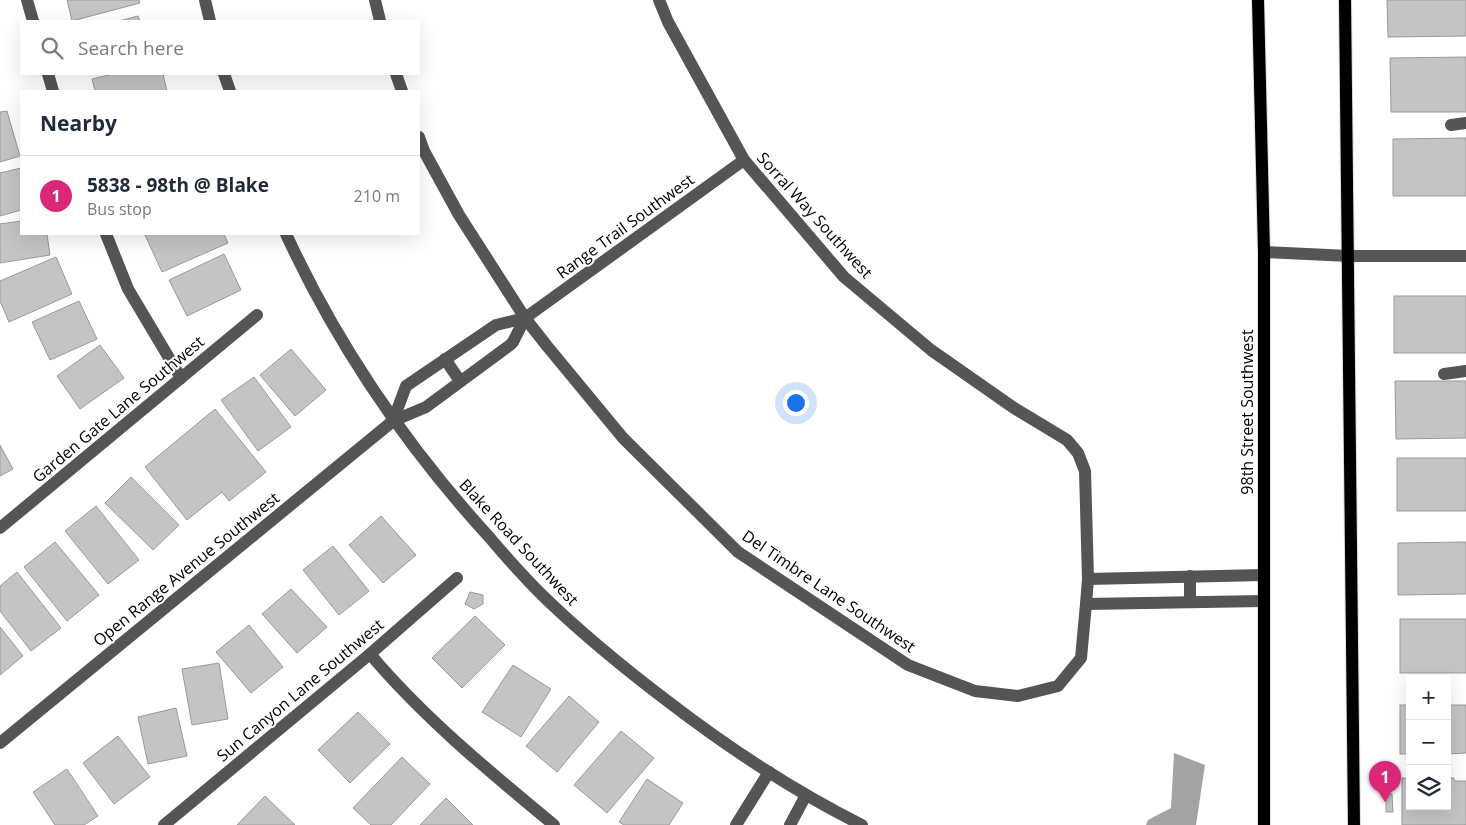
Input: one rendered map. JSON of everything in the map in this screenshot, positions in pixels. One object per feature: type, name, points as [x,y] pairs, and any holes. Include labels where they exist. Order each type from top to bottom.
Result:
[{"type":"main road","name":"98th Street Southwest","points":[[1258,0],[1264,252],[1264,825]]},
{"type":"main road","points":[[1345,0],[1354,825]]},
{"type":"street","points":[[27,0],[33,20]]},
{"type":"street","points":[[205,0],[210,20]]},
{"type":"street","points":[[375,0],[380,20]]},
{"type":"street","name":"Sorral Way Southwest","points":[[659,0],[668,22],[744,160],[844,277],[931,350],[1014,408],[1067,440],[1078,452],[1085,471],[1088,579]]},
{"type":"street","points":[[48,75],[53,90]]},
{"type":"street","points":[[224,75],[230,90]]},
{"type":"street","points":[[396,75],[402,90]]},
{"type":"street","points":[[1451,125],[1466,124]]},
{"type":"street","name":"Del Timbre Lane Southwest","points":[[420,140],[424,151],[459,215],[525,318],[569,375],[624,438],[738,552],[908,665],[975,691],[1018,696],[1058,686],[1082,658],[1086,604]]},
{"type":"street","name":"Range Trail Southwest","points":[[393,420],[406,386],[496,325],[525,318],[744,160]]},
{"type":"street","points":[[106,235],[128,289],[181,378]]},
{"type":"street","name":"Blake Road Southwest","points":[[287,235],[330,321],[393,420],[466,512],[540,594],[630,673],[708,733],[806,795],[862,825]]},
{"type":"street","points":[[1264,252],[1349,256],[1466,256]]},
{"type":"street","name":"Garden Gate Lane Southwest","points":[[0,528],[257,315]]},
{"type":"street","name":"Range Trail Southwest","points":[[393,420],[426,407],[513,342],[525,318]]},
{"type":"street","points":[[445,359],[460,381]]},
{"type":"street","points":[[1444,374],[1466,371]]},
{"type":"street","name":"Open Range Avenue Southwest","points":[[0,743],[393,420]]},
{"type":"street","points":[[1263,575],[1088,579],[1086,604],[1263,602]]},
{"type":"street","points":[[1190,576],[1190,602]]},
{"type":"street","name":"Sun Canyon Lane Southwest","points":[[166,824],[370,654],[457,578]]},
{"type":"street","points":[[370,654],[442,729],[483,767],[554,825]]},
{"type":"street","points":[[736,825],[769,772]]},
{"type":"street","points":[[790,825],[806,795]]},
{"type":"shaded area","points":[[1174,753],[1205,765],[1196,825],[1146,825],[1148,820],[1171,808]]},
{"type":"building","points":[[67,0],[139,0],[140,3],[76,20],[72,20]]},
{"type":"building","points":[[1387,0],[1466,0],[1466,36],[1388,37]]},
{"type":"building","points":[[138,16],[140,20],[123,20]]},
{"type":"building","points":[[1466,57],[1466,112],[1391,112],[1390,58]]},
{"type":"building","points":[[109,75],[163,75],[167,90],[95,90],[92,79]]},
{"type":"building","points":[[7,111],[20,156],[0,162],[0,112]]},
{"type":"building","points":[[1466,138],[1466,196],[1393,196],[1393,139]]},
{"type":"building","points":[[20,168],[20,210],[0,216],[0,173]]},
{"type":"building","points":[[20,221],[20,235],[47,235],[50,255],[0,263],[0,224]]},
{"type":"building","points":[[145,235],[224,235],[228,243],[162,272]]},
{"type":"building","points":[[224,254],[241,290],[187,316],[169,280]]},
{"type":"building","points":[[56,257],[72,294],[9,322],[0,301],[0,281]]},
{"type":"building","points":[[1394,296],[1466,296],[1466,353],[1394,353]]},
{"type":"building","points":[[79,301],[97,339],[50,360],[32,322]]},
{"type":"building","points":[[100,345],[124,378],[80,409],[57,376]]},
{"type":"building","points":[[291,349],[326,390],[295,416],[260,375]]},
{"type":"building","points":[[254,377],[291,427],[258,451],[221,400]]},
{"type":"building","points":[[1395,381],[1466,381],[1466,438],[1396,439]]},
{"type":"building","points":[[215,409],[266,472],[229,501],[222,492],[187,520],[145,467]]},
{"type":"building","points":[[0,445],[13,469],[0,476]]},
{"type":"building","points":[[1397,458],[1466,458],[1466,511],[1397,511]]},
{"type":"building","points":[[131,477],[179,525],[153,550],[105,503]]},
{"type":"building","points":[[96,506],[139,560],[108,584],[65,531]]},
{"type":"building","points":[[381,516],[416,555],[383,583],[349,545]]},
{"type":"building","points":[[55,542],[99,595],[67,621],[24,567]]},
{"type":"building","points":[[1466,542],[1466,594],[1398,595],[1398,543]]},
{"type":"building","points":[[333,546],[369,591],[339,615],[303,570]]},
{"type":"building","points":[[17,572],[61,628],[31,651],[0,611],[0,586]]},
{"type":"building","points":[[291,589],[327,627],[297,653],[262,614]]},
{"type":"building","points":[[470,592],[483,595],[483,604],[474,609],[465,604]]},
{"type":"building","points":[[475,616],[505,645],[462,688],[432,658]]},
{"type":"building","points":[[1400,619],[1466,619],[1466,673],[1400,673]]},
{"type":"building","points":[[249,625],[283,667],[251,693],[216,652]]},
{"type":"building","points":[[0,627],[23,656],[0,675]]},
{"type":"building","points":[[219,663],[228,719],[192,725],[182,669]]},
{"type":"building","points":[[513,665],[551,689],[521,737],[482,712]]},
{"type":"building","points":[[569,696],[599,722],[557,772],[526,746]]},
{"type":"building","points":[[1400,705],[1406,705],[1406,754],[1400,754]]},
{"type":"building","points":[[1451,705],[1466,705],[1466,753],[1451,754]]},
{"type":"building","points":[[176,708],[187,756],[148,764],[138,717]]},
{"type":"building","points":[[358,712],[390,744],[350,783],[318,750]]},
{"type":"building","points":[[621,731],[654,758],[607,813],[574,785]]},
{"type":"building","points":[[118,736],[150,777],[114,804],[83,763]]},
{"type":"building","points":[[402,757],[430,784],[391,825],[371,825],[353,808]]},
{"type":"building","points":[[67,769],[98,816],[84,825],[55,825],[33,792]]},
{"type":"building","points":[[1402,778],[1406,778],[1406,810],[1451,810],[1451,778],[1454,778],[1454,781],[1466,781],[1466,825],[1402,825]]},
{"type":"building","points":[[647,779],[683,803],[669,825],[624,825],[619,822]]},
{"type":"building","points":[[1386,794],[1392,794],[1393,812],[1386,812]]},
{"type":"building","points":[[265,796],[295,825],[237,825]]},
{"type":"building","points":[[446,798],[473,825],[420,825]]},
{"type":"place","name":"5838 - 98th @ Blake","points":[[1385,802]]}]
